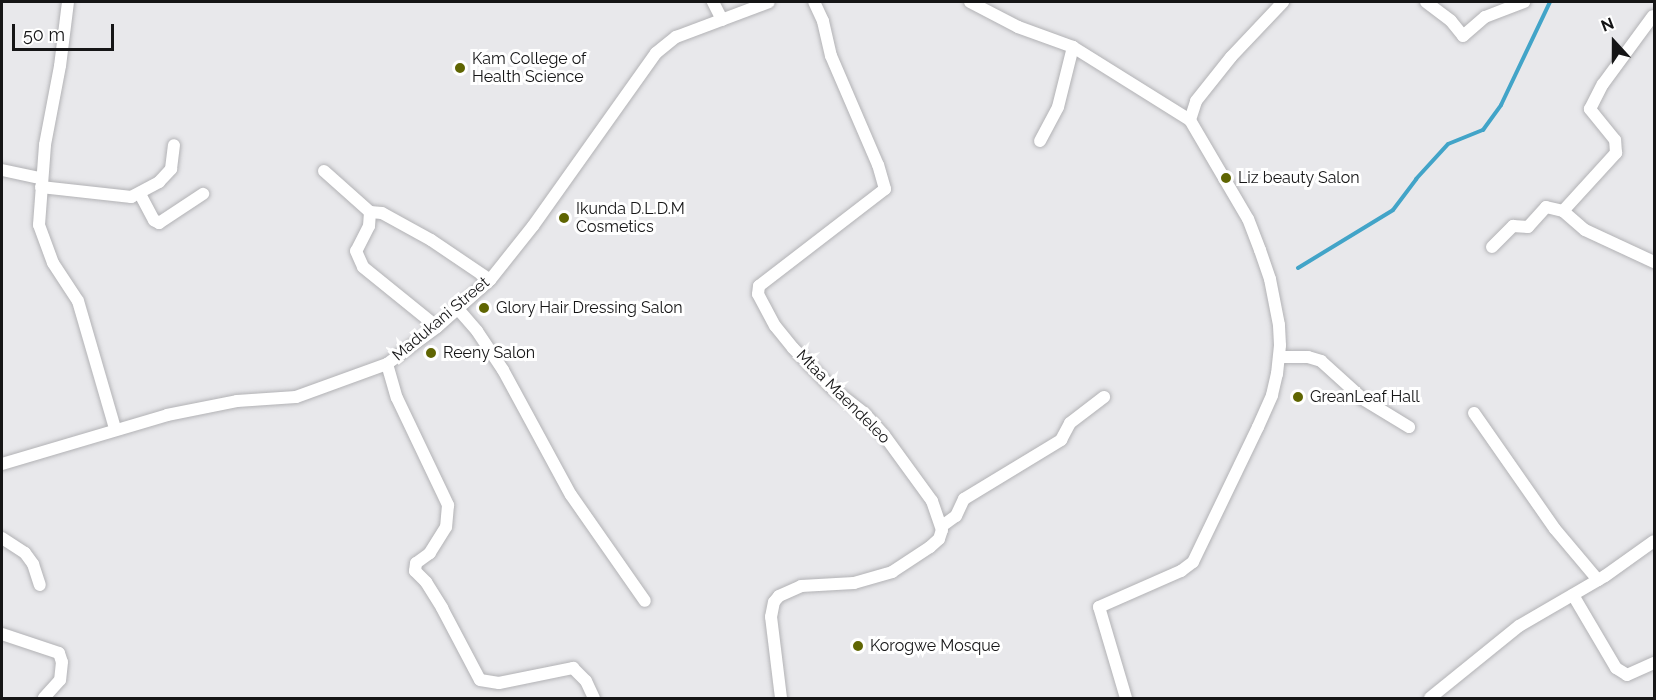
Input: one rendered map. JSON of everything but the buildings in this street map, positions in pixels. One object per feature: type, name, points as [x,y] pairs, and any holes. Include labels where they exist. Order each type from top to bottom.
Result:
[{"type":"street","points":[[68,2],[41,183],[39,225],[53,263],[78,301],[115,428]]},
{"type":"street","points":[[713,2],[722,20]]},
{"type":"street","name":"Madukani Street","points":[[2,464],[115,428],[237,401],[296,397],[387,364],[437,327],[490,280],[533,226],[656,52],[676,37],[769,2]]},
{"type":"street","name":"Mtaa Maendeleo","points":[[814,2],[823,21],[831,56],[878,165],[885,189],[759,286],[758,294],[775,326],[793,348],[833,389],[864,413],[885,435],[932,501],[942,526]]},
{"type":"street","points":[[970,2],[1017,27],[1073,47],[1190,120],[1248,219],[1270,279],[1279,325],[1279,357],[1272,395],[1197,556],[1181,571],[1099,607],[1126,699]]},
{"type":"street","points":[[1190,120],[1192,106],[1231,57],[1283,2]]},
{"type":"street","points":[[1426,2],[1450,21],[1463,36],[1485,17],[1524,2]]},
{"type":"street","points":[[1563,211],[1616,153],[1615,140],[1590,109],[1603,84],[1653,16]]},
{"type":"street","points":[[1040,141],[1058,107],[1073,47]]},
{"type":"street","points":[[2,170],[41,183],[131,197],[159,182],[171,170],[174,145]]},
{"type":"street","points":[[324,171],[370,212],[382,213],[431,240],[490,280]]},
{"type":"street","points":[[140,194],[154,220],[159,223],[203,194]]},
{"type":"street","points":[[1492,247],[1514,226],[1527,227],[1546,207],[1563,211],[1584,230],[1654,262]]},
{"type":"street","points":[[370,212],[369,226],[356,251],[358,261],[371,276],[437,327]]},
{"type":"street","points":[[458,309],[477,330],[572,495],[645,601]]},
{"type":"street","points":[[1279,357],[1308,357],[1322,361],[1364,399],[1409,427]]},
{"type":"street","points":[[387,364],[397,398],[448,505],[446,527],[429,553],[416,563],[415,571],[426,582],[442,608],[480,680],[499,682],[573,668],[586,681],[594,699]]},
{"type":"street","points":[[782,699],[771,617],[778,596],[801,586],[854,583],[892,572],[930,547],[941,535],[942,526],[956,516],[964,499],[1061,440],[1070,423],[1104,397]]},
{"type":"street","points":[[1474,413],[1555,530],[1598,580]]},
{"type":"street","points":[[2,537],[24,553],[33,564],[40,585]]},
{"type":"street","points":[[1430,699],[1519,626],[1598,580],[1654,541]]},
{"type":"street","points":[[1573,595],[1616,668],[1627,675],[1654,663]]},
{"type":"street","points":[[2,634],[59,653],[62,662],[60,680],[44,699]]},
{"type":"waterway","points":[[1298,268],[1393,210],[1416,179],[1448,144],[1483,130],[1501,105],[1550,2]]},
{"type":"place","name":"Kam College of Health Science","points":[[460,68]]},
{"type":"place","name":"Liz beauty Salon","points":[[1226,178]]},
{"type":"place","name":"Ikunda D.L.D.M Cosmetics","points":[[564,218]]},
{"type":"place","name":"Glory Hair Dressing Salon","points":[[484,308]]},
{"type":"place","name":"Reeny Salon","points":[[431,353]]},
{"type":"place","name":"GreanLeaf Hall","points":[[1298,397]]},
{"type":"place","name":"Korogwe Mosque","points":[[858,646]]}]
